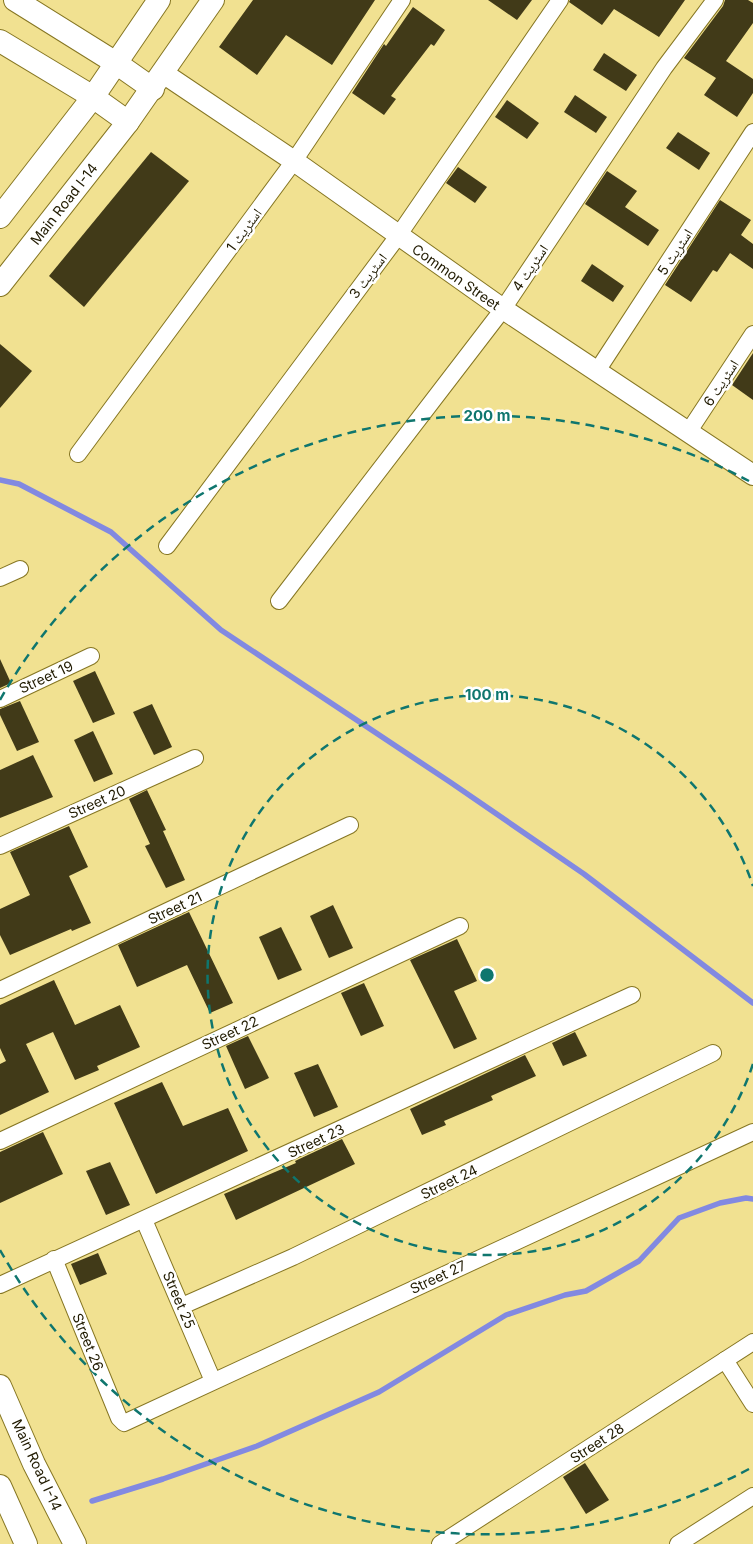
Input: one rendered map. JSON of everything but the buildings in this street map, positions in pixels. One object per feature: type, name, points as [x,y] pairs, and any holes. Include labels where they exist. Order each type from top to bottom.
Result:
[{"type":"main road","points":[[15,0],[116,63],[158,81]]},
{"type":"main road","points":[[0,217],[93,97],[159,0]]},
{"type":"main road","name":"Main Road I-14","points":[[0,285],[128,122],[213,0]]},
{"type":"main road","points":[[0,41],[93,97],[128,122]]},
{"type":"main road","name":"Main Road I-14","points":[[0,1386],[34,1464],[75,1544]]},
{"type":"main road","points":[[0,1486],[26,1544]]},
{"type":"street","name":"اسٹریٹ 1","points":[[78,454],[294,162],[402,0]]},
{"type":"street","name":"اسٹریٹ 3","points":[[167,546],[398,236],[560,0]]},
{"type":"street","name":"اسٹریٹ 4","points":[[279,600],[503,309],[664,68],[715,0]]},
{"type":"street","name":"Common Street","points":[[158,81],[294,162],[503,309],[753,475]]},
{"type":"street","name":"اسٹریٹ 5","points":[[597,371],[753,132]]},
{"type":"street","name":"اسٹریٹ 6","points":[[689,431],[753,334]]},
{"type":"street","points":[[0,578],[20,569]]},
{"type":"street","name":"Street 19","points":[[0,699],[91,656]]},
{"type":"street","name":"Street 20","points":[[0,846],[195,758]]},
{"type":"street","name":"Street 21","points":[[0,990],[350,825]]},
{"type":"street","name":"Street 22","points":[[0,1141],[460,926]]},
{"type":"street","name":"Street 23","points":[[0,1285],[632,995]]},
{"type":"street","name":"Street 24","points":[[182,1306],[293,1257],[713,1053]]},
{"type":"street","name":"Street 27","points":[[123,1423],[753,1132]]},
{"type":"street","name":"Street 25","points":[[144,1220],[213,1381]]},
{"type":"street","name":"Street 26","points":[[54,1259],[123,1423]]},
{"type":"street","name":"Street 28","points":[[440,1544],[753,1342]]},
{"type":"street","points":[[725,1360],[753,1404]]},
{"type":"street","points":[[678,1544],[753,1496]]},
{"type":"waterway","points":[[0,480],[19,484],[111,532],[221,630],[450,782],[584,874],[753,1003]]},
{"type":"waterway","points":[[92,1501],[163,1479],[257,1446],[379,1392],[506,1315],[565,1295],[586,1291],[639,1261],[679,1218],[720,1203],[746,1198],[753,1199]]}]
